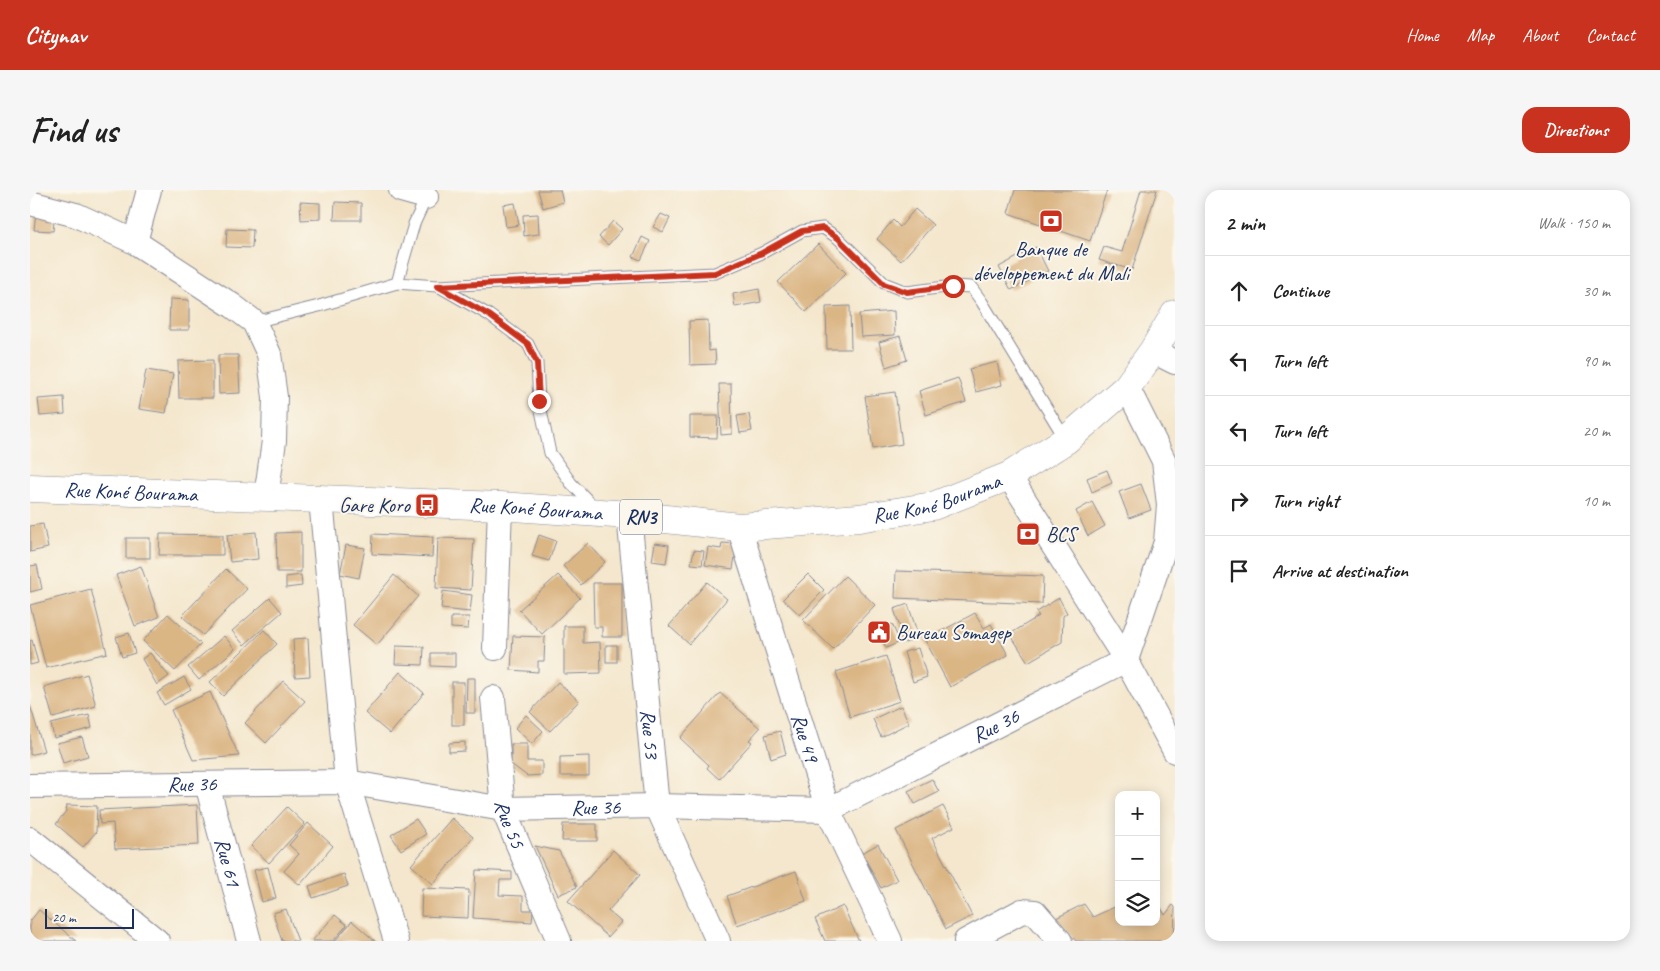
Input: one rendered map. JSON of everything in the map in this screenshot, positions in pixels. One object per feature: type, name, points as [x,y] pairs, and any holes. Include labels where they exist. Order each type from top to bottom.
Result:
[{"type":"highway","name":"Rue Koné Bourama","points":[[30,488],[500,506],[629,515],[739,527],[859,518],[933,506],[1009,476],[1066,440],[1164,356],[1175,314]]},
{"type":"street","points":[[135,242],[149,190]]},
{"type":"street","points":[[401,190],[429,194]]},
{"type":"street","points":[[30,203],[76,215],[135,242],[233,306],[254,322],[269,354],[275,397],[274,441],[266,496]]},
{"type":"street","points":[[1126,660],[1166,542],[1169,506],[1169,462],[1127,387]]},
{"type":"street","points":[[1009,476],[1126,660],[1175,751]]},
{"type":"street","points":[[322,499],[347,782],[396,941]]},
{"type":"street","points":[[495,648],[500,506]]},
{"type":"street","name":"Rue 53","points":[[629,515],[657,806],[718,941]]},
{"type":"street","name":"Rue 49","points":[[739,527],[828,810],[890,941]]},
{"type":"street","name":"Rue 36","points":[[30,786],[347,782],[503,810],[657,806],[828,810],[1126,660]]},
{"type":"street","name":"Rue 55","points":[[493,698],[503,810],[560,941]]},
{"type":"street","name":"Rue 61","points":[[207,784],[249,941]]},
{"type":"street","points":[[30,840],[158,941]]},
{"type":"street","points":[[966,941],[1022,911],[1035,912],[1060,941]]},
{"type":"lane","points":[[397,283],[414,224],[429,194]]},
{"type":"lane","points":[[254,322],[319,306],[397,283],[437,286],[715,273],[762,253],[802,231],[823,228],[838,238],[884,284],[907,292],[953,286],[971,287],[978,295],[1066,440]]},
{"type":"lane","points":[[437,286],[489,315],[528,344],[537,363],[539,401],[550,453],[571,483],[600,513]]},
{"type":"building","points":[[538,190],[560,190],[563,202],[543,208]]},
{"type":"building","points":[[1015,190],[1107,190],[1090,241],[1008,213]]},
{"type":"building","points":[[1141,190],[1157,190],[1132,270],[1099,260],[1104,247],[1122,252]]},
{"type":"building","points":[[300,202],[320,203],[320,219],[301,220]]},
{"type":"building","points":[[335,202],[361,203],[361,220],[334,220]]},
{"type":"building","points":[[515,203],[519,225],[506,227],[503,205]]},
{"type":"building","points":[[915,209],[933,225],[901,261],[877,239],[893,220],[900,227]]},
{"type":"building","points":[[36,212],[55,213],[53,231],[34,230]]},
{"type":"building","points":[[538,214],[539,234],[524,236],[523,215]]},
{"type":"building","points":[[661,214],[670,218],[663,232],[653,227]]},
{"type":"building","points":[[613,221],[622,229],[608,245],[599,237]]},
{"type":"building","points":[[227,229],[253,230],[252,248],[226,247]]},
{"type":"building","points":[[642,237],[650,241],[641,260],[633,257]]},
{"type":"building","points":[[818,244],[846,273],[806,312],[778,282]]},
{"type":"building","points":[[1036,247],[1048,271],[1011,290],[999,267]]},
{"type":"building","points":[[759,289],[761,302],[735,307],[733,294]]},
{"type":"building","points":[[170,299],[189,300],[189,330],[169,330]]},
{"type":"building","points":[[850,306],[851,349],[827,349],[826,307]]},
{"type":"building","points":[[894,311],[895,335],[861,337],[859,314]]},
{"type":"building","points":[[708,320],[709,351],[715,350],[716,364],[690,365],[689,321]]},
{"type":"building","points":[[900,336],[907,360],[886,367],[879,342]]},
{"type":"building","points":[[218,355],[238,355],[240,393],[219,394]]},
{"type":"building","points":[[213,360],[213,398],[179,398],[178,361]]},
{"type":"building","points":[[997,362],[1002,385],[976,392],[969,369]]},
{"type":"building","points":[[146,370],[173,374],[166,413],[139,409]]},
{"type":"building","points":[[958,378],[966,402],[926,415],[919,391]]},
{"type":"building","points":[[719,384],[731,384],[732,434],[721,435]]},
{"type":"building","points":[[895,392],[902,444],[873,449],[865,396]]},
{"type":"building","points":[[64,397],[65,414],[40,416],[38,399]]},
{"type":"building","points":[[749,414],[752,431],[740,433],[737,416]]},
{"type":"building","points":[[690,416],[718,416],[717,438],[690,437]]},
{"type":"building","points":[[1107,470],[1112,483],[1092,492],[1087,478]]},
{"type":"building","points":[[1141,484],[1151,510],[1129,518],[1119,492]]},
{"type":"building","points":[[1092,502],[1105,526],[1088,536],[1076,511]]},
{"type":"building","points":[[43,524],[48,548],[30,552],[30,526]]},
{"type":"building","points":[[256,532],[258,559],[230,562],[227,535]]},
{"type":"building","points":[[301,532],[301,572],[277,572],[276,533]]},
{"type":"building","points":[[160,534],[223,535],[223,555],[159,555]]},
{"type":"building","points":[[373,534],[433,537],[432,557],[372,554]]},
{"type":"building","points":[[539,535],[556,541],[549,561],[532,556]]},
{"type":"building","points":[[126,538],[150,538],[150,558],[126,558]]},
{"type":"building","points":[[438,538],[474,539],[471,590],[436,588]]},
{"type":"building","points":[[588,543],[605,562],[581,585],[563,566]]},
{"type":"building","points":[[655,543],[669,545],[666,563],[652,561]]},
{"type":"building","points":[[722,543],[737,544],[733,569],[705,565],[708,547],[721,549]]},
{"type":"building","points":[[346,545],[365,548],[359,578],[340,574]]},
{"type":"building","points":[[694,550],[704,551],[702,565],[691,564]]},
{"type":"building","points":[[37,565],[42,589],[30,592],[30,566]]},
{"type":"building","points":[[141,566],[159,617],[135,626],[116,575]]},
{"type":"building","points":[[226,569],[247,589],[203,635],[182,616]]},
{"type":"building","points":[[896,571],[1043,576],[1042,604],[895,598]]},
{"type":"building","points":[[808,574],[824,590],[800,615],[783,599]]},
{"type":"building","points":[[301,575],[302,586],[286,588],[286,577]]},
{"type":"building","points":[[394,575],[418,596],[377,645],[353,625]]},
{"type":"building","points":[[558,575],[580,598],[542,634],[519,610]]},
{"type":"building","points":[[845,576],[875,605],[833,649],[803,620]]},
{"type":"building","points":[[707,582],[727,599],[689,644],[669,626]]},
{"type":"building","points":[[593,583],[622,583],[622,637],[602,637],[602,627],[594,627]]},
{"type":"building","points":[[91,589],[107,653],[46,668],[30,605]]},
{"type":"building","points":[[443,591],[472,595],[470,612],[441,609]]},
{"type":"building","points":[[270,598],[282,612],[244,645],[232,631]]},
{"type":"building","points":[[1059,598],[1067,613],[1063,616],[1062,642],[1028,662],[1010,634],[1039,616],[1036,612]]},
{"type":"building","points":[[908,604],[919,638],[905,643],[894,609]]},
{"type":"building","points":[[975,613],[984,628],[991,624],[1008,655],[950,687],[925,640]]},
{"type":"building","points":[[168,614],[201,644],[175,671],[143,641]]},
{"type":"building","points":[[451,617],[469,617],[468,629],[451,628]]},
{"type":"building","points":[[892,624],[900,642],[886,648],[878,630]]},
{"type":"building","points":[[564,626],[583,626],[583,643],[600,642],[601,673],[564,674]]},
{"type":"building","points":[[264,630],[277,644],[223,696],[210,682]]},
{"type":"building","points":[[129,633],[135,653],[122,657],[116,637]]},
{"type":"building","points":[[224,636],[235,649],[199,680],[188,667]]},
{"type":"building","points":[[513,636],[545,637],[544,661],[538,661],[538,672],[511,670]]},
{"type":"building","points":[[308,638],[310,676],[295,677],[293,639]]},
{"type":"building","points":[[32,640],[38,663],[30,665],[30,641]]},
{"type":"building","points":[[606,645],[617,645],[617,662],[606,662]]},
{"type":"building","points":[[396,646],[424,647],[423,665],[395,664]]},
{"type":"building","points":[[918,648],[927,677],[913,682],[904,652]]},
{"type":"building","points":[[150,653],[169,676],[157,685],[142,659]]},
{"type":"building","points":[[431,653],[455,653],[455,667],[431,666]]},
{"type":"building","points":[[886,656],[900,701],[850,717],[836,672]]},
{"type":"building","points":[[400,672],[424,693],[390,734],[365,713]]},
{"type":"building","points":[[87,674],[96,706],[53,718],[44,687]]},
{"type":"building","points":[[184,677],[191,689],[164,705],[157,693]]},
{"type":"building","points":[[467,678],[475,678],[475,713],[466,713]]},
{"type":"building","points":[[283,681],[305,701],[266,743],[245,723]]},
{"type":"building","points":[[452,682],[464,682],[464,725],[452,725]]},
{"type":"building","points":[[558,682],[579,701],[550,731],[530,712]]},
{"type":"building","points":[[210,692],[239,756],[193,760],[171,710]]},
{"type":"building","points":[[720,693],[760,728],[749,740],[752,742],[719,779],[707,768],[709,765],[680,738]]},
{"type":"building","points":[[30,705],[44,751],[30,755]]},
{"type":"building","points":[[901,706],[909,723],[881,737],[873,719]]},
{"type":"building","points":[[89,715],[92,728],[54,738],[51,724]]},
{"type":"building","points":[[526,715],[543,731],[532,744],[515,728]]},
{"type":"building","points":[[780,731],[786,754],[771,759],[765,735]]},
{"type":"building","points":[[82,737],[88,756],[63,763],[57,743]]},
{"type":"building","points":[[465,742],[465,751],[449,752],[449,743]]},
{"type":"building","points":[[511,744],[527,744],[527,761],[542,761],[542,775],[527,776],[511,764]]},
{"type":"building","points":[[589,756],[589,776],[560,776],[560,757]]},
{"type":"building","points":[[932,779],[939,792],[915,804],[908,791]]},
{"type":"building","points":[[67,805],[97,806],[96,832],[83,847],[56,824],[66,811]]},
{"type":"building","points":[[197,805],[199,845],[115,849],[113,823],[100,824],[99,810]]},
{"type":"building","points":[[943,806],[954,827],[932,838],[972,916],[946,929],[896,830]]},
{"type":"building","points":[[287,807],[305,824],[269,863],[251,846]]},
{"type":"building","points":[[452,818],[473,837],[433,884],[411,865]]},
{"type":"building","points":[[416,819],[426,834],[401,850],[391,835]]},
{"type":"building","points":[[308,823],[333,846],[300,885],[284,871],[299,854],[289,845]]},
{"type":"building","points":[[563,824],[597,824],[597,841],[562,841]]},
{"type":"building","points":[[878,844],[897,880],[881,888],[862,853]]},
{"type":"building","points":[[535,846],[559,851],[577,887],[558,895]]},
{"type":"building","points":[[613,850],[640,875],[608,911],[621,922],[608,937],[568,901]]},
{"type":"building","points":[[268,867],[276,898],[262,902],[254,870]]},
{"type":"building","points":[[476,870],[512,872],[512,880],[500,880],[499,895],[523,896],[523,910],[533,910],[532,922],[473,918]]},
{"type":"building","points":[[796,871],[806,901],[737,925],[727,896]]},
{"type":"building","points":[[344,874],[348,886],[313,898],[309,886]]},
{"type":"building","points":[[422,888],[469,890],[468,918],[421,916]]},
{"type":"building","points":[[1084,904],[1093,917],[1115,907],[1115,926],[1160,926],[1160,906],[1165,915],[1173,905],[1175,907],[1174,941],[1076,941],[1056,918]]},
{"type":"building","points":[[843,906],[859,941],[825,941],[815,919]]},
{"type":"building","points":[[286,909],[298,941],[282,941],[273,913]]},
{"type":"building","points":[[39,910],[76,941],[30,941],[30,921]]},
{"type":"building","points":[[335,915],[347,925],[333,941],[312,941]]},
{"type":"building","points":[[352,921],[375,941],[335,941]]},
{"type":"place","name":"Banque de développement du Mali","points":[[1051,221]]},
{"type":"place","name":"Gare Koro","points":[[427,505]]},
{"type":"place","name":"BCS","points":[[1028,534]]},
{"type":"place","name":"Bureau Somagep","points":[[879,632]]},
{"type":"route","points":[[539,401],[537,363],[528,344],[489,315],[437,286],[715,273],[762,253],[802,231],[823,228],[838,238],[884,284],[907,292],[953,286]]}]
